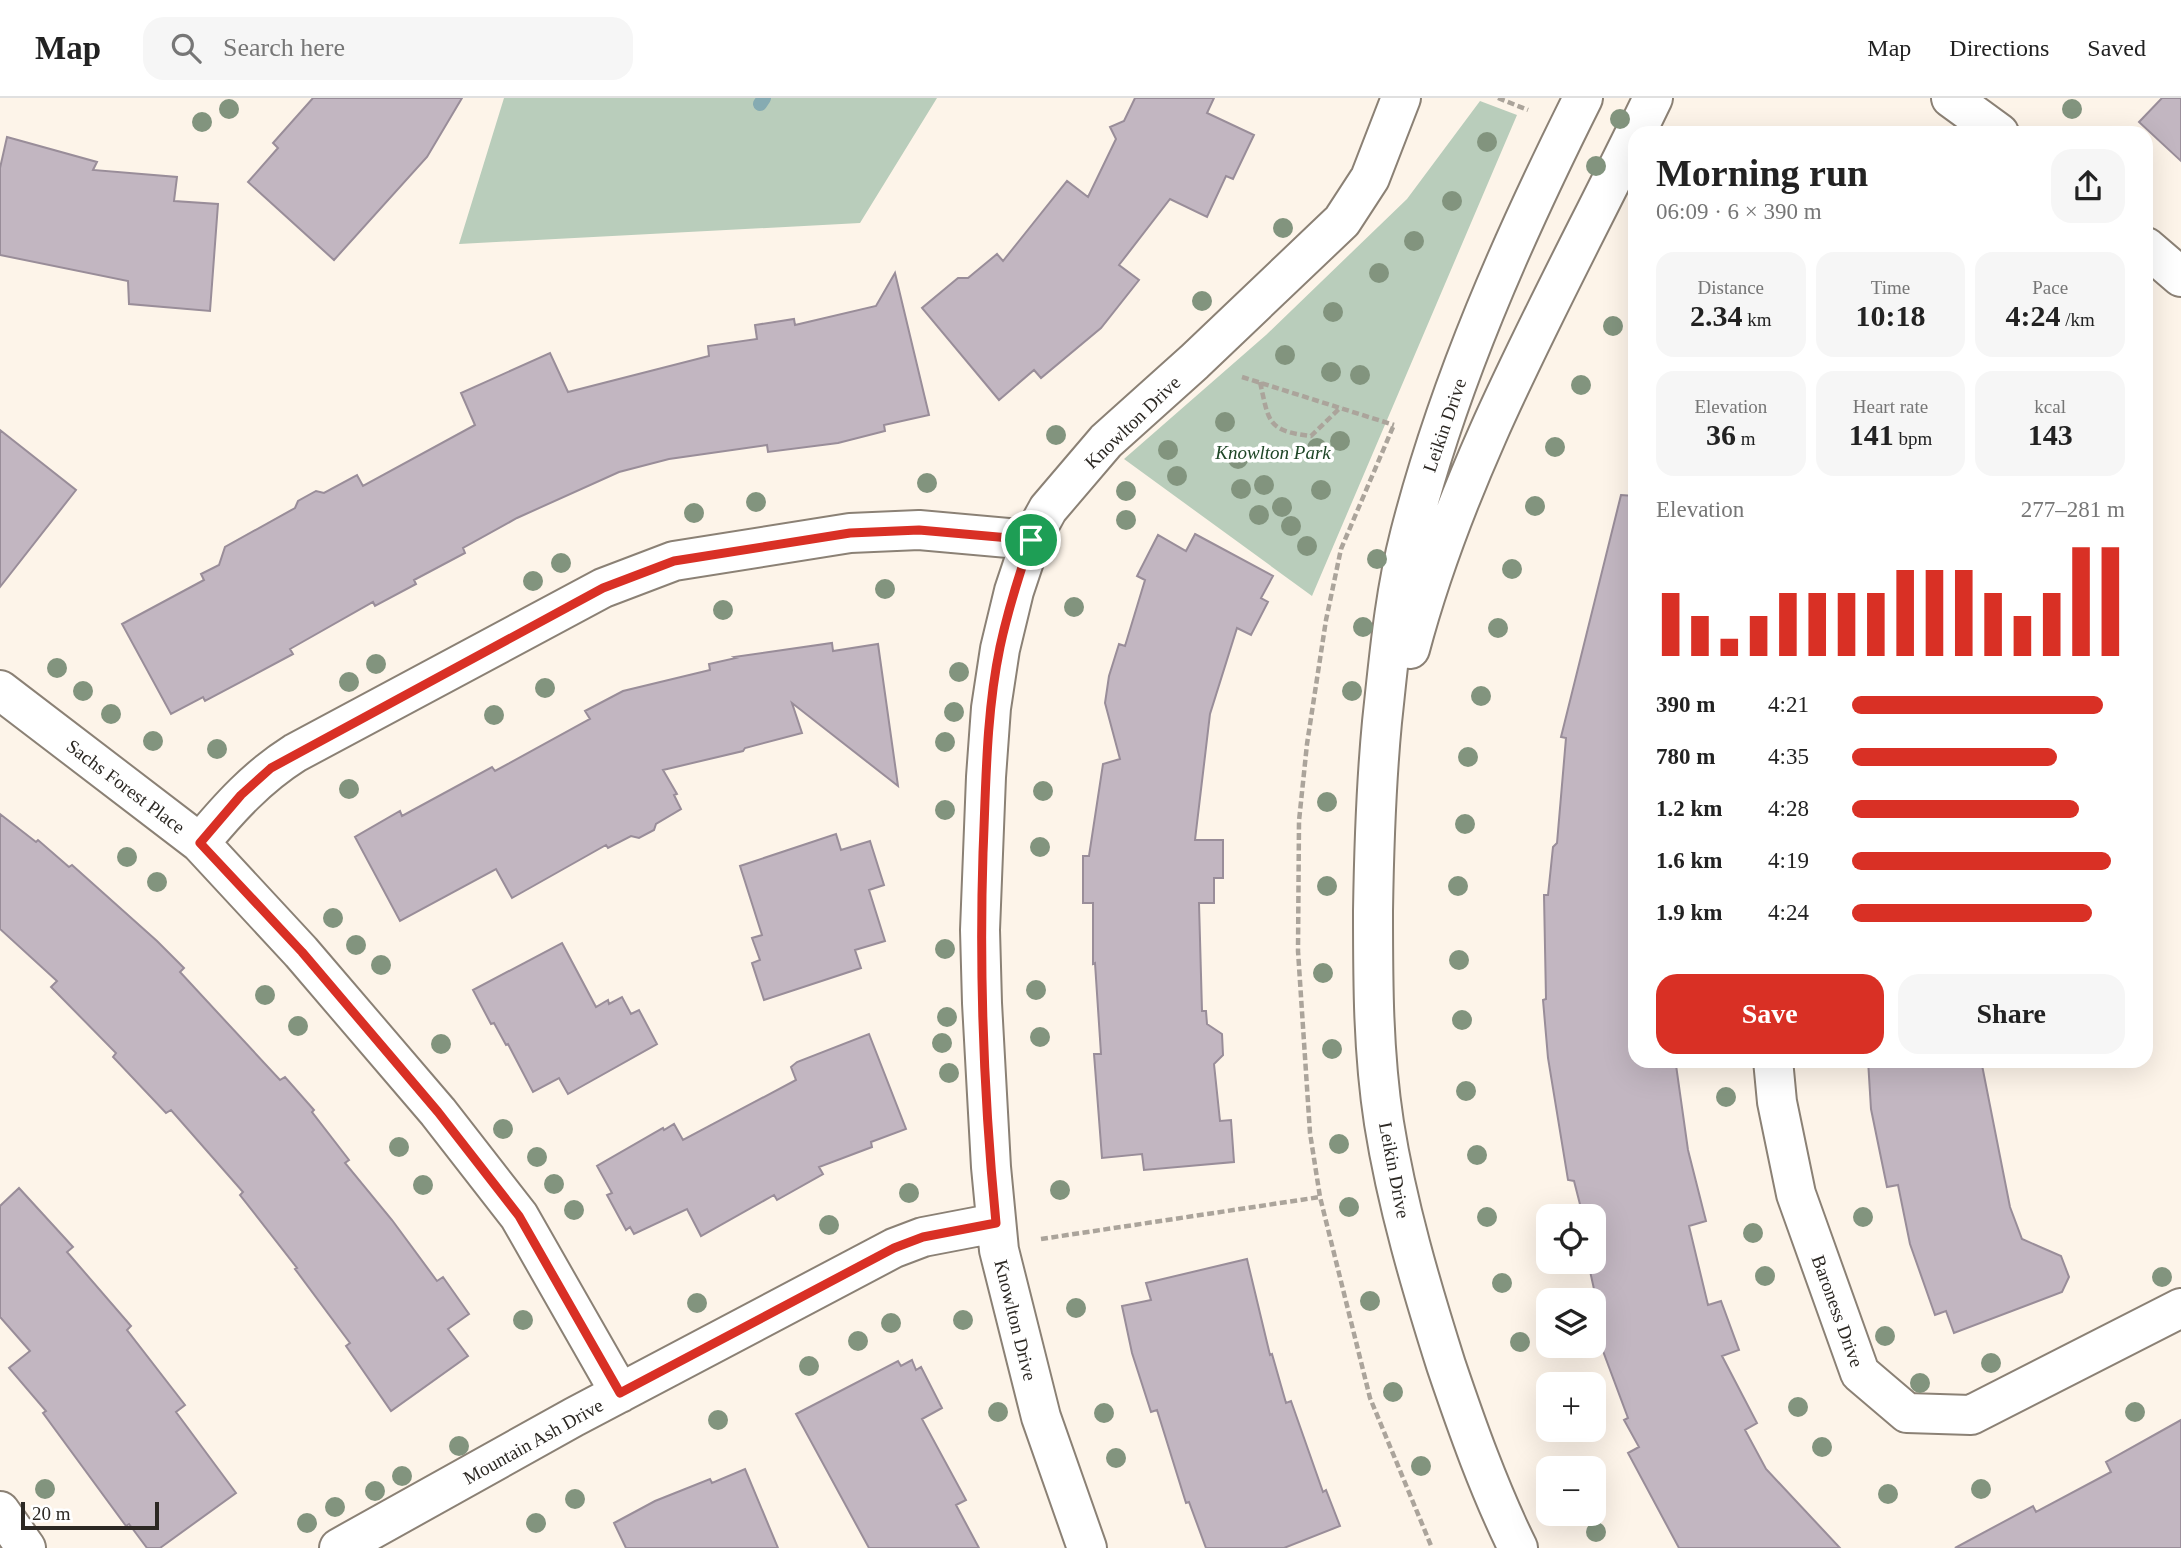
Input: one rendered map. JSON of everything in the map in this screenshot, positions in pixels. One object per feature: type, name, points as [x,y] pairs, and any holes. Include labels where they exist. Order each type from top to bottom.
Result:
[{"type":"street","name":"Knowlton Drive","points":[[1087,1548],[1041,1417],[998,1237],[985,1082],[980,930],[986,778],[991,708],[1000,649],[1014,591],[1031,540],[1048,509],[1106,442],[1342,221],[1370,178],[1401,98]]},
{"type":"street","name":"Leikin Drive","points":[[1518,1548],[1475,1449],[1423,1292],[1384,1122],[1372,980],[1373,844],[1377,773],[1394,608],[1409,536],[1433,454],[1497,282],[1537,188],[1583,98]]},
{"type":"street","name":"Leikin Drive","points":[[1639,126],[1653,98]]},
{"type":"street","points":[[1951,98],[1989,126]]},
{"type":"street","name":"Leikin Drive","points":[[1377,773],[1422,603],[1449,526],[1526,354],[1628,148]]},
{"type":"street","points":[[2153,253],[2181,277]]},
{"type":"street","points":[[200,843],[241,795],[271,768],[296,753],[603,588],[674,561],[850,533],[919,530],[1031,540]]},
{"type":"street","name":"Sachs Forest Place","points":[[0,690],[200,843],[302,952],[438,1112],[519,1216],[620,1393]]},
{"type":"street","name":"Baroness Drive","points":[[1774,1068],[1777,1102],[1796,1194],[1860,1373],[1908,1413],[1971,1415],[2181,1308]]},
{"type":"street","name":"Mountain Ash Drive","points":[[340,1548],[620,1393],[894,1248],[923,1237],[998,1237]]},
{"type":"street","points":[[0,1511],[26,1548]]},
{"type":"path","points":[[1498,98],[1528,110]]},
{"type":"path","points":[[1194,362],[1394,425]]},
{"type":"path","points":[[1261,382],[1268,418],[1284,433],[1311,436],[1342,407]]},
{"type":"path","points":[[998,1237],[1040,1239],[1320,1197]]},
{"type":"green space","points":[[504,98],[937,98],[860,223],[459,244]]},
{"type":"green space","name":"Knowlton Park","points":[[1480,101],[1517,115],[1312,596],[1124,459],[1266,335],[1407,199]]},
{"type":"building","points":[[313,98],[462,98],[427,157],[334,260],[248,182],[278,148],[273,143]]},
{"type":"building","points":[[1135,98],[1214,98],[1207,113],[1254,135],[1233,179],[1226,176],[1207,217],[1170,199],[1119,265],[1139,280],[1101,328],[1041,378],[1034,370],[999,400],[922,308],[958,278],[968,278],[997,254],[1003,261],[1067,181],[1088,197],[1116,139],[1110,127],[1124,121]]},
{"type":"building","points":[[2162,98],[2181,98],[2181,161],[2153,135],[2153,126],[2143,126],[2139,122]]},
{"type":"building","points":[[7,137],[97,162],[93,170],[177,177],[174,201],[218,204],[210,311],[129,304],[128,281],[0,255],[0,168]]},
{"type":"building","points":[[895,273],[929,415],[884,425],[885,431],[838,443],[768,452],[767,445],[669,459],[619,472],[517,518],[463,548],[465,553],[414,580],[416,584],[375,606],[373,602],[290,649],[293,654],[205,701],[203,697],[171,714],[122,624],[204,580],[201,574],[219,565],[225,547],[295,508],[298,501],[316,491],[324,493],[357,475],[363,486],[475,425],[461,393],[550,353],[568,392],[709,356],[708,346],[757,339],[755,325],[794,319],[795,325],[876,306]]},
{"type":"building","points":[[0,430],[76,490],[0,587]]},
{"type":"building","points":[[1621,495],[1628,496],[1628,1068],[1676,1068],[1688,1150],[1706,1221],[1689,1226],[1708,1305],[1721,1301],[1739,1350],[1722,1356],[1757,1423],[1745,1430],[1766,1469],[1840,1548],[1679,1548],[1628,1453],[1639,1447],[1624,1420],[1628,1418],[1606,1358],[1606,1288],[1594,1288],[1591,1274],[1606,1274],[1606,1204],[1580,1204],[1574,1181],[1568,1180],[1548,1058],[1543,1000],[1546,999],[1544,895],[1548,895],[1553,847],[1557,843],[1566,738],[1561,737]]},
{"type":"building","points":[[1195,534],[1273,576],[1261,598],[1268,602],[1251,635],[1237,628],[1210,714],[1195,840],[1223,840],[1223,878],[1214,878],[1214,903],[1199,903],[1202,1011],[1206,1011],[1207,1024],[1222,1034],[1223,1055],[1214,1064],[1220,1121],[1231,1120],[1234,1162],[1144,1170],[1142,1154],[1102,1158],[1094,1054],[1101,1054],[1095,963],[1093,964],[1093,903],[1083,903],[1083,856],[1089,856],[1103,764],[1120,759],[1105,703],[1109,676],[1119,644],[1125,646],[1145,580],[1137,576],[1158,535],[1186,551]]},
{"type":"building","points":[[832,643],[833,651],[878,644],[898,786],[792,703],[802,733],[745,748],[743,751],[663,770],[677,794],[674,795],[681,809],[639,838],[631,836],[608,848],[606,845],[512,898],[496,869],[400,921],[355,837],[400,811],[402,816],[492,767],[495,771],[590,719],[585,711],[623,691],[710,670],[709,664],[736,658],[734,657]]},
{"type":"building","points":[[0,814],[36,842],[38,840],[69,867],[72,865],[157,941],[184,968],[180,972],[280,1080],[285,1077],[314,1110],[312,1112],[349,1160],[345,1163],[437,1281],[443,1277],[469,1314],[448,1329],[468,1356],[391,1411],[346,1346],[350,1343],[295,1269],[297,1268],[240,1195],[243,1192],[171,1110],[166,1113],[113,1057],[116,1053],[51,987],[57,981],[0,929]]},
{"type":"building","points":[[836,834],[841,850],[870,841],[884,885],[869,890],[885,941],[855,950],[861,968],[764,1000],[752,963],[760,960],[752,938],[762,935],[740,866]]},
{"type":"building","points":[[562,943],[596,1007],[608,1000],[609,1004],[622,997],[631,1014],[639,1010],[657,1044],[568,1094],[559,1078],[533,1092],[508,1044],[506,1045],[494,1023],[491,1024],[473,990]]},
{"type":"building","points":[[869,1034],[906,1129],[871,1142],[872,1147],[819,1167],[823,1174],[777,1200],[774,1195],[701,1236],[687,1209],[634,1234],[630,1227],[626,1230],[607,1195],[612,1193],[597,1166],[674,1124],[683,1140],[796,1080],[791,1067],[797,1062]]},
{"type":"building","points":[[1868,1068],[1983,1068],[2010,1207],[2022,1239],[2061,1256],[2069,1277],[2062,1292],[1954,1333],[1946,1311],[1935,1315],[1910,1244],[1898,1185],[1887,1187],[1871,1109]]},
{"type":"building","points":[[19,1188],[73,1247],[67,1252],[131,1326],[127,1330],[185,1405],[176,1412],[236,1493],[160,1548],[147,1548],[129,1524],[126,1526],[43,1413],[46,1411],[9,1368],[30,1351],[0,1317],[0,1206]]},
{"type":"building","points":[[1247,1259],[1270,1355],[1272,1354],[1286,1403],[1291,1401],[1323,1492],[1326,1490],[1340,1526],[1284,1548],[1206,1548],[1189,1502],[1186,1503],[1157,1410],[1151,1412],[1132,1353],[1122,1306],[1151,1300],[1146,1283]]},
{"type":"building","points":[[912,1360],[916,1370],[921,1367],[942,1408],[922,1419],[966,1500],[956,1505],[979,1548],[869,1548],[796,1414],[898,1361],[901,1366]]},
{"type":"building","points":[[2181,1420],[2181,1548],[1955,1548],[2033,1506],[2036,1512],[2111,1472],[2106,1462]]},
{"type":"building","points":[[745,1469],[778,1548],[626,1548],[614,1523],[655,1501],[710,1479],[712,1483]]},
{"type":"waterway","points":[[760,104],[764,98]]},
{"type":"route","points":[[919,530],[1031,540],[1014,591],[1000,649],[991,708],[986,778],[980,930],[985,1082],[996,1223],[923,1237],[894,1248],[620,1393],[519,1216],[438,1112],[302,952],[200,843],[241,795],[271,768],[296,753],[603,588],[674,561],[850,533],[919,530]]}]
